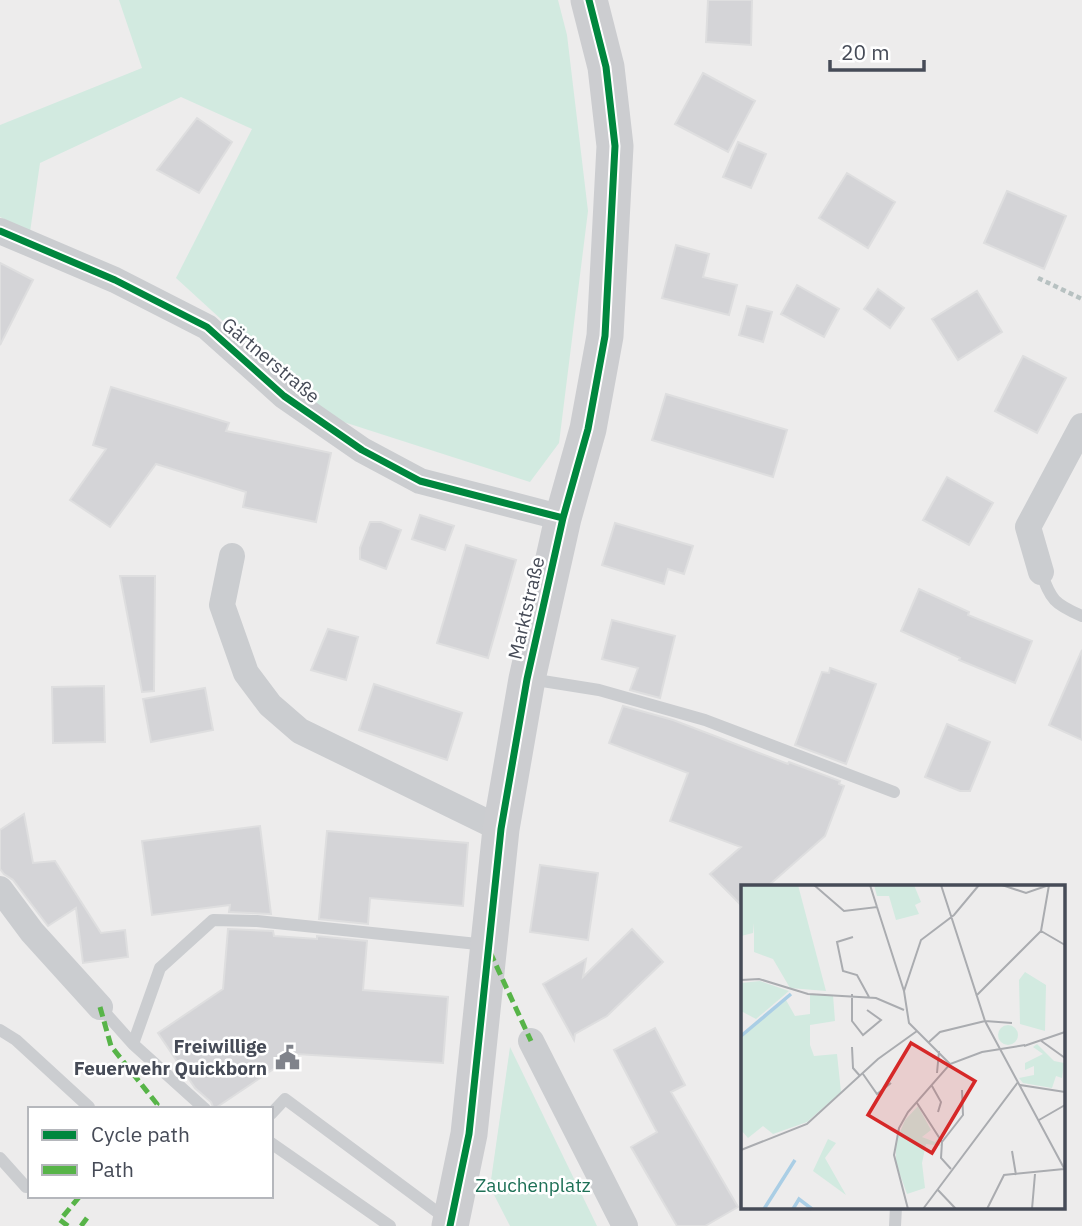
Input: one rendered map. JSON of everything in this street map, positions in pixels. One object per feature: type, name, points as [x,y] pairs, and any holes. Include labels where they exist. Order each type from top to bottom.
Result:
[{"type":"main road","name":"Marktstraße","points":[[451,1224],[469,1134],[501,829],[527,679],[563,519],[588,429],[605,336],[614,157],[606,67],[590,0]]},
{"type":"street","name":"Gärtnerstraße","points":[[0,231],[115,280],[207,327],[284,396],[362,450],[420,481],[563,519]]},
{"type":"street","points":[[1041,572],[1028,527],[1082,426]]},
{"type":"street","points":[[232,556],[222,605],[246,673],[270,705],[300,731],[501,829]]},
{"type":"street","points":[[0,889],[32,932],[100,1007]]},
{"type":"street","points":[[531,1041],[625,1226]]},
{"type":"lane","points":[[1041,572],[1050,597],[1059,606],[1082,616]]},
{"type":"lane","points":[[527,679],[599,690],[705,720],[894,792]]},
{"type":"lane","points":[[133,1044],[160,968],[213,920],[257,921],[487,946]]},
{"type":"lane","points":[[100,1007],[133,1044],[203,1107]]},
{"type":"lane","points":[[0,1030],[16,1040],[89,1107]]},
{"type":"lane","points":[[273,1112],[285,1099],[451,1224]]},
{"type":"lane","points":[[273,1144],[390,1226]]},
{"type":"lane","points":[[0,1158],[26,1188]]},
{"type":"lane","points":[[895,1226],[896,1208]]},
{"type":"path","points":[[1038,278],[1082,299]]},
{"type":"green space","points":[[119,0],[558,0],[567,35],[588,211],[559,443],[530,482],[328,417],[176,278],[252,129],[181,97],[40,163],[30,232],[0,217],[0,125],[142,68]]},
{"type":"green space","name":"Zauchenplatz","points":[[510,1047],[597,1226],[510,1226],[490,1187]]},
{"type":"building","points":[[708,0],[752,0],[751,45],[706,42]]},
{"type":"building","points":[[703,73],[755,101],[728,152],[675,124]]},
{"type":"building","points":[[197,118],[232,142],[199,193],[157,170]]},
{"type":"building","points":[[738,142],[766,154],[751,188],[723,177]]},
{"type":"building","points":[[847,173],[895,202],[868,248],[819,218]]},
{"type":"building","points":[[1007,191],[1066,216],[1044,269],[984,243]]},
{"type":"building","points":[[676,245],[709,254],[703,277],[737,285],[729,315],[662,298]]},
{"type":"building","points":[[0,263],[33,280],[0,345]]},
{"type":"building","points":[[797,285],[839,309],[824,337],[781,314]]},
{"type":"building","points":[[878,289],[904,308],[890,328],[864,309]]},
{"type":"building","points":[[977,291],[1002,332],[958,360],[932,319]]},
{"type":"building","points":[[747,306],[772,312],[763,342],[739,335]]},
{"type":"building","points":[[1023,356],[1066,378],[1037,433],[995,411]]},
{"type":"building","points":[[111,387],[229,423],[226,431],[331,453],[316,522],[243,507],[246,492],[156,464],[110,527],[70,500],[106,449],[93,445]]},
{"type":"building","points":[[666,394],[787,430],[773,477],[652,440]]},
{"type":"building","points":[[947,477],[993,503],[969,545],[923,520]]},
{"type":"building","points":[[420,515],[454,526],[445,550],[412,539]]},
{"type":"building","points":[[370,522],[381,522],[401,530],[386,569],[360,559],[360,548]]},
{"type":"building","points":[[615,523],[693,546],[684,574],[668,569],[664,584],[602,565]]},
{"type":"building","points":[[466,545],[516,560],[488,658],[437,643]]},
{"type":"building","points":[[120,576],[155,576],[154,691],[142,692]]},
{"type":"building","points":[[919,589],[969,612],[968,615],[1032,641],[1015,683],[959,660],[960,658],[901,631]]},
{"type":"building","points":[[612,620],[675,636],[660,698],[630,690],[638,668],[602,659]]},
{"type":"building","points":[[328,629],[358,637],[346,680],[311,670]]},
{"type":"building","points":[[1082,650],[1082,740],[1049,725]]},
{"type":"building","points":[[830,668],[876,684],[846,764],[795,745],[822,672],[829,673]]},
{"type":"building","points":[[374,684],[462,713],[447,760],[359,730]]},
{"type":"building","points":[[104,686],[105,742],[53,743],[52,687]]},
{"type":"building","points":[[205,688],[213,730],[151,742],[143,699]]},
{"type":"building","points":[[623,706],[673,720],[840,781],[839,784],[844,786],[825,836],[769,885],[741,885],[741,905],[710,874],[741,847],[670,821],[688,773],[609,743]]},
{"type":"building","points":[[947,724],[990,742],[970,791],[960,791],[925,777]]},
{"type":"building","points":[[24,814],[33,863],[55,861],[101,933],[125,930],[128,957],[83,963],[76,908],[48,926],[13,880],[0,869],[0,830]]},
{"type":"building","points":[[260,826],[271,914],[229,912],[230,905],[152,915],[142,841]]},
{"type":"building","points":[[327,831],[468,843],[463,906],[370,898],[368,924],[319,919]]},
{"type":"building","points":[[540,865],[598,873],[588,940],[530,932]]},
{"type":"building","points":[[228,929],[273,931],[274,936],[317,939],[317,936],[367,941],[363,990],[448,997],[443,1063],[296,1054],[213,1107],[195,1088],[158,1033],[223,989]]},
{"type":"building","points":[[632,929],[663,962],[607,1016],[575,1034],[574,1040],[543,984],[586,959],[583,977]]},
{"type":"building","points":[[655,1028],[685,1085],[671,1092],[738,1207],[705,1226],[677,1226],[631,1147],[657,1132],[614,1050]]},
{"type":"marked path","points":[[490,952],[531,1041]]},
{"type":"marked path","points":[[100,1007],[111,1046],[157,1104],[154,1107]]},
{"type":"marked path","points":[[68,1226],[60,1220],[78,1198]]},
{"type":"marked path","points":[[81,1226],[87,1218]]},
{"type":"cycle path","points":[[450,1226],[469,1134],[501,829],[527,679],[563,518],[588,429],[605,336],[615,146],[606,67],[589,0]]},
{"type":"cycle path","points":[[0,231],[115,280],[207,327],[284,396],[362,450],[420,481],[563,518]]},
{"type":"place","name":"Freiwillige Feuerwehr Quickborn","points":[[287,1057]]}]
